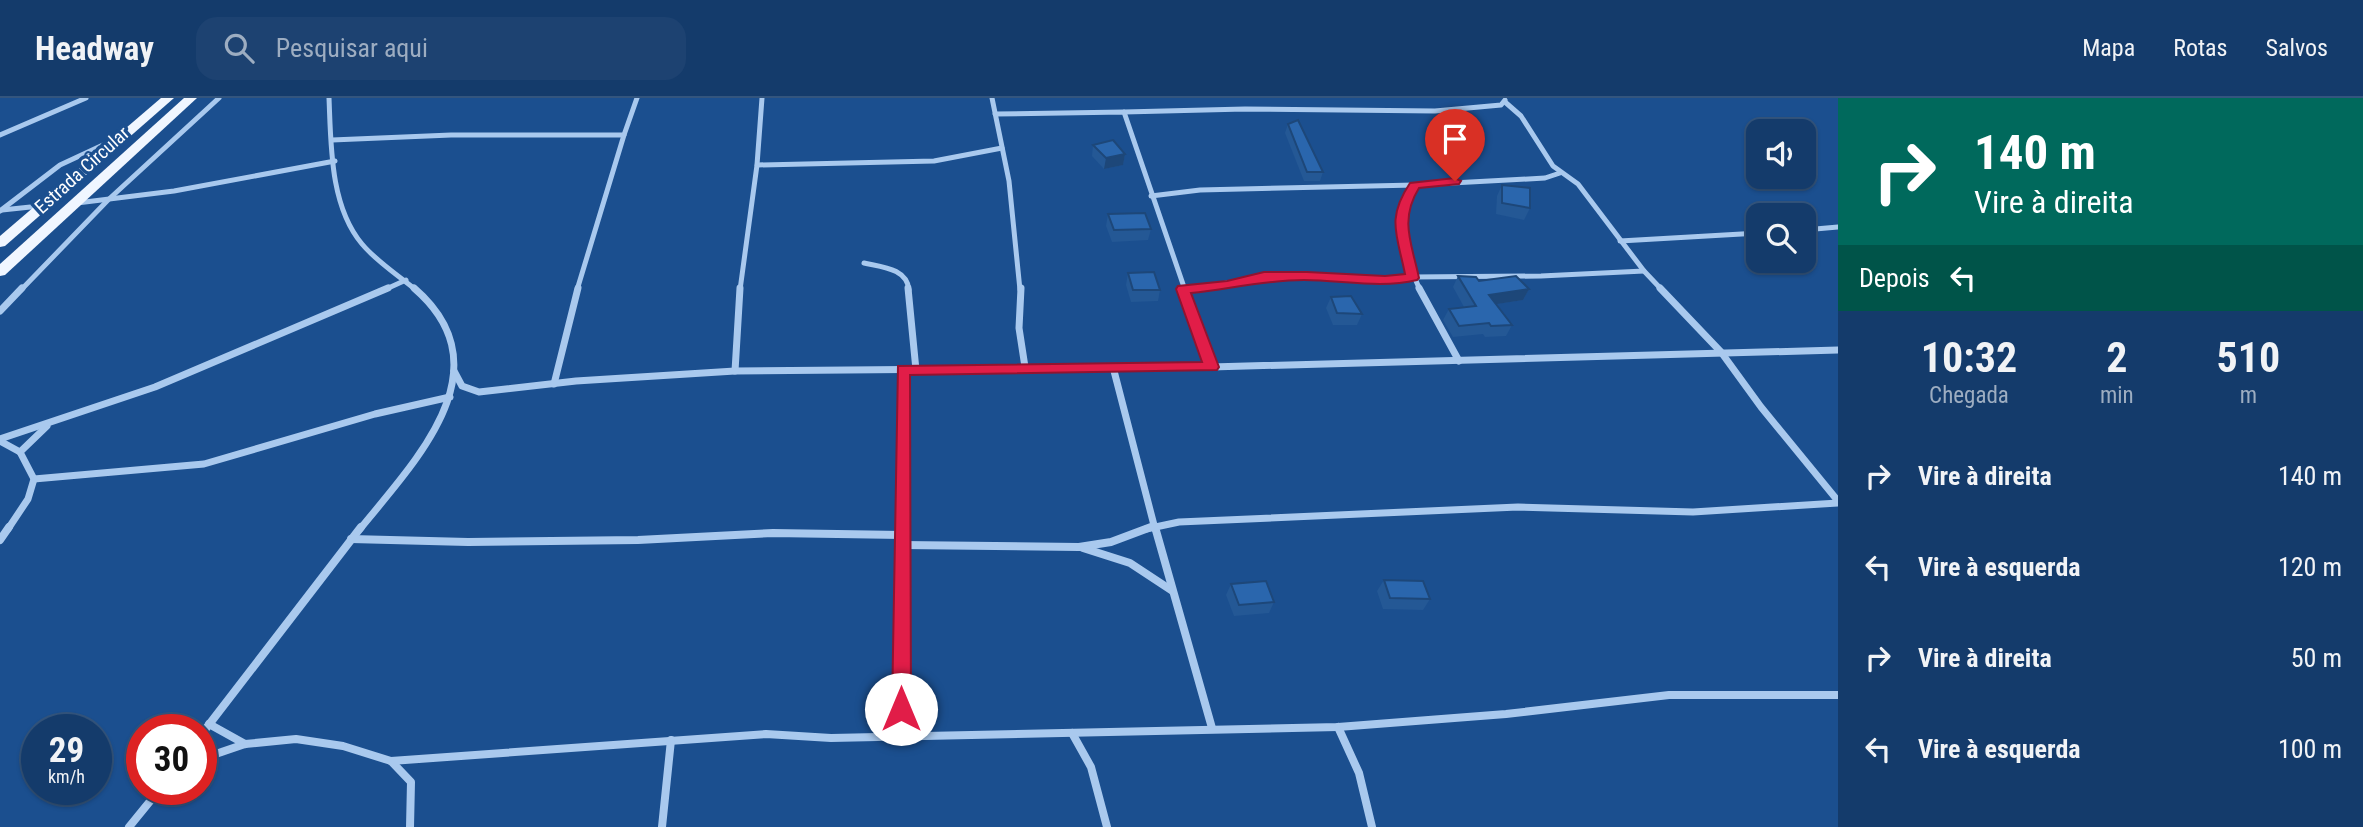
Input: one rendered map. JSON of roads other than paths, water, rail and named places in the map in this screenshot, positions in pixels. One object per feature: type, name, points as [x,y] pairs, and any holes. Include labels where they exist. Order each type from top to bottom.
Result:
[{"type":"main road","name":"Estrada Circular","points":[[0,243],[168,98]]},
{"type":"main road","name":"Estrada Circular","points":[[0,272],[191,98]]},
{"type":"street","points":[[0,135],[86,98]]},
{"type":"street","points":[[0,311],[108,200],[219,98]]},
{"type":"street","points":[[217,714],[351,539],[385,499],[430,436],[450,397],[454,371],[452,337],[447,327],[407,279],[362,244],[344,213],[332,139],[329,98]]},
{"type":"street","points":[[554,384],[585,258],[637,98]]},
{"type":"street","points":[[735,371],[741,274],[757,165],[762,98]]},
{"type":"street","points":[[992,98],[1009,181],[1013,234],[1021,275],[1019,328],[1025,367]]},
{"type":"street","points":[[995,114],[1245,109],[1435,111],[1500,105],[1505,100],[1521,116],[1560,173],[1578,184],[1644,271],[1721,352],[1761,407],[1838,502]]},
{"type":"street","points":[[1124,112],[1211,367]]},
{"type":"street","points":[[332,139],[451,135],[624,135]]},
{"type":"street","points":[[40,206],[0,211],[60,165],[121,137]]},
{"type":"street","points":[[757,165],[934,162],[1002,149]]},
{"type":"street","points":[[73,203],[196,188],[335,161]]},
{"type":"street","points":[[1151,197],[1176,191],[1312,188],[1361,184],[1415,185],[1533,178],[1560,173]]},
{"type":"street","points":[[1415,185],[1403,204],[1401,219],[1413,278],[1459,361]]},
{"type":"street","points":[[1816,229],[1838,227]]},
{"type":"street","points":[[1620,241],[1746,234]]},
{"type":"street","points":[[864,263],[896,270],[904,275],[908,283],[916,370]]},
{"type":"street","points":[[1183,289],[1227,285],[1264,276],[1385,281],[1644,271]]},
{"type":"street","points":[[0,440],[158,387],[407,279]]},
{"type":"street","points":[[454,371],[463,386],[479,392],[735,371],[1211,367],[1838,350]]},
{"type":"street","points":[[1113,367],[1212,729]]},
{"type":"street","points":[[901,736],[903,370]]},
{"type":"street","points":[[34,479],[204,464],[375,414],[450,397]]},
{"type":"street","points":[[20,452],[47,426]]},
{"type":"street","points":[[0,440],[20,452],[34,479],[29,499],[0,540]]},
{"type":"street","points":[[1079,547],[1111,541],[1156,525],[1179,522],[1518,508],[1693,512],[1838,502]]},
{"type":"street","points":[[351,539],[638,540],[773,533],[902,535]]},
{"type":"street","points":[[902,545],[1079,547],[1113,554],[1139,566],[1173,591]]},
{"type":"street","points":[[217,754],[245,744],[296,739],[343,746],[391,761],[765,734],[831,737],[1338,727],[1506,714],[1669,695],[1838,695]]},
{"type":"street","points":[[1338,727],[1359,773],[1372,827]]},
{"type":"street","points":[[217,728],[245,744]]},
{"type":"street","points":[[1072,733],[1087,753],[1095,772],[1107,827]]},
{"type":"street","points":[[662,827],[671,740]]},
{"type":"street","points":[[391,761],[411,782],[410,827]]},
{"type":"street","points":[[129,827],[147,805]]}]
